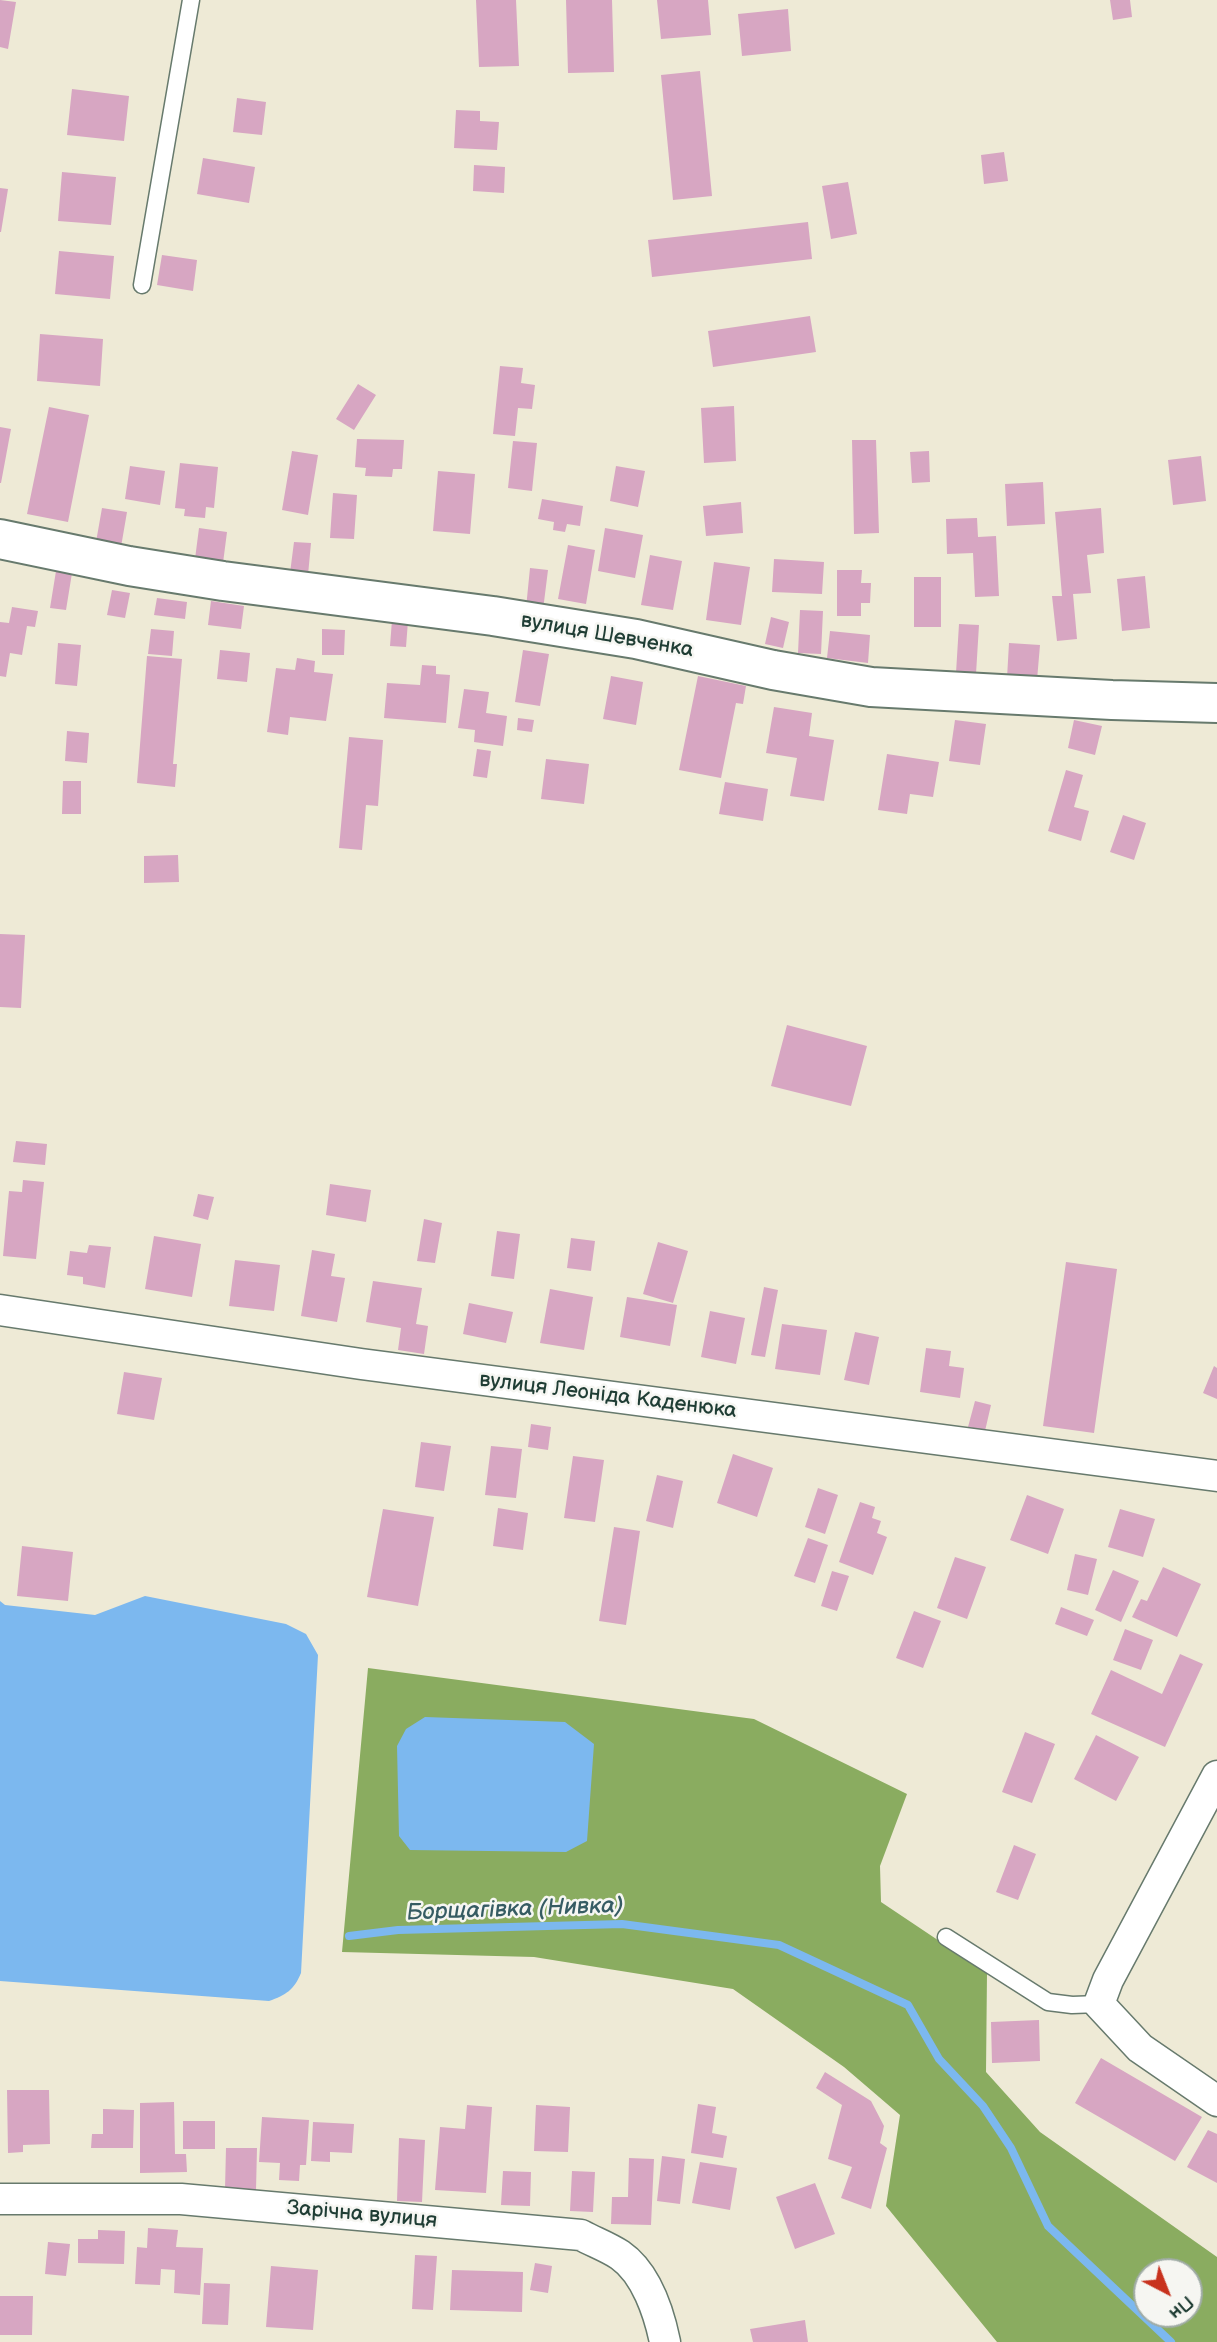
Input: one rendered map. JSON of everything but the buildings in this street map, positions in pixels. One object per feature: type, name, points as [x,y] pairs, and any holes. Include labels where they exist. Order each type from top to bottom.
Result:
[{"type":"street","name":"вулиця Шевченка","points":[[0,539],[130,566],[223,581],[493,616],[636,639],[773,670],[871,687],[1217,703]]},
{"type":"street","name":"вулиця Леоніда Каденюка","points":[[0,1310],[361,1364],[1217,1476]]},
{"type":"street","points":[[1217,1776],[1108,1980],[1099,2004],[1140,2048],[1217,2101]]},
{"type":"street","name":"Зарічна вулиця","points":[[0,2200],[181,2199],[581,2235],[622,2257],[642,2279],[660,2320],[665,2342]]},
{"type":"lane","points":[[142,285],[191,0]]},
{"type":"lane","points":[[946,1937],[1048,2002],[1072,2006],[1099,2004]]},
{"type":"green space","points":[[368,1668],[754,1719],[907,1794],[880,1866],[881,1902],[987,1973],[986,2072],[1040,2132],[1217,2257],[1217,2342],[997,2342],[886,2206],[900,2115],[844,2067],[733,1989],[534,1957],[342,1952]]},
{"type":"water","points":[[145,1596],[286,1624],[306,1634],[318,1655],[301,1973],[289,1991],[269,2001],[0,1981],[0,1601],[5,1605],[95,1615]]},
{"type":"water","points":[[425,1717],[565,1722],[594,1744],[587,1841],[566,1852],[410,1850],[399,1836],[397,1746],[406,1729]]},
{"type":"waterway","name":"Борщагівка (Нивка)","points":[[349,1936],[398,1930],[622,1924],[779,1945],[908,2005],[939,2059],[983,2106],[1011,2148],[1048,2226],[1171,2342]]}]
